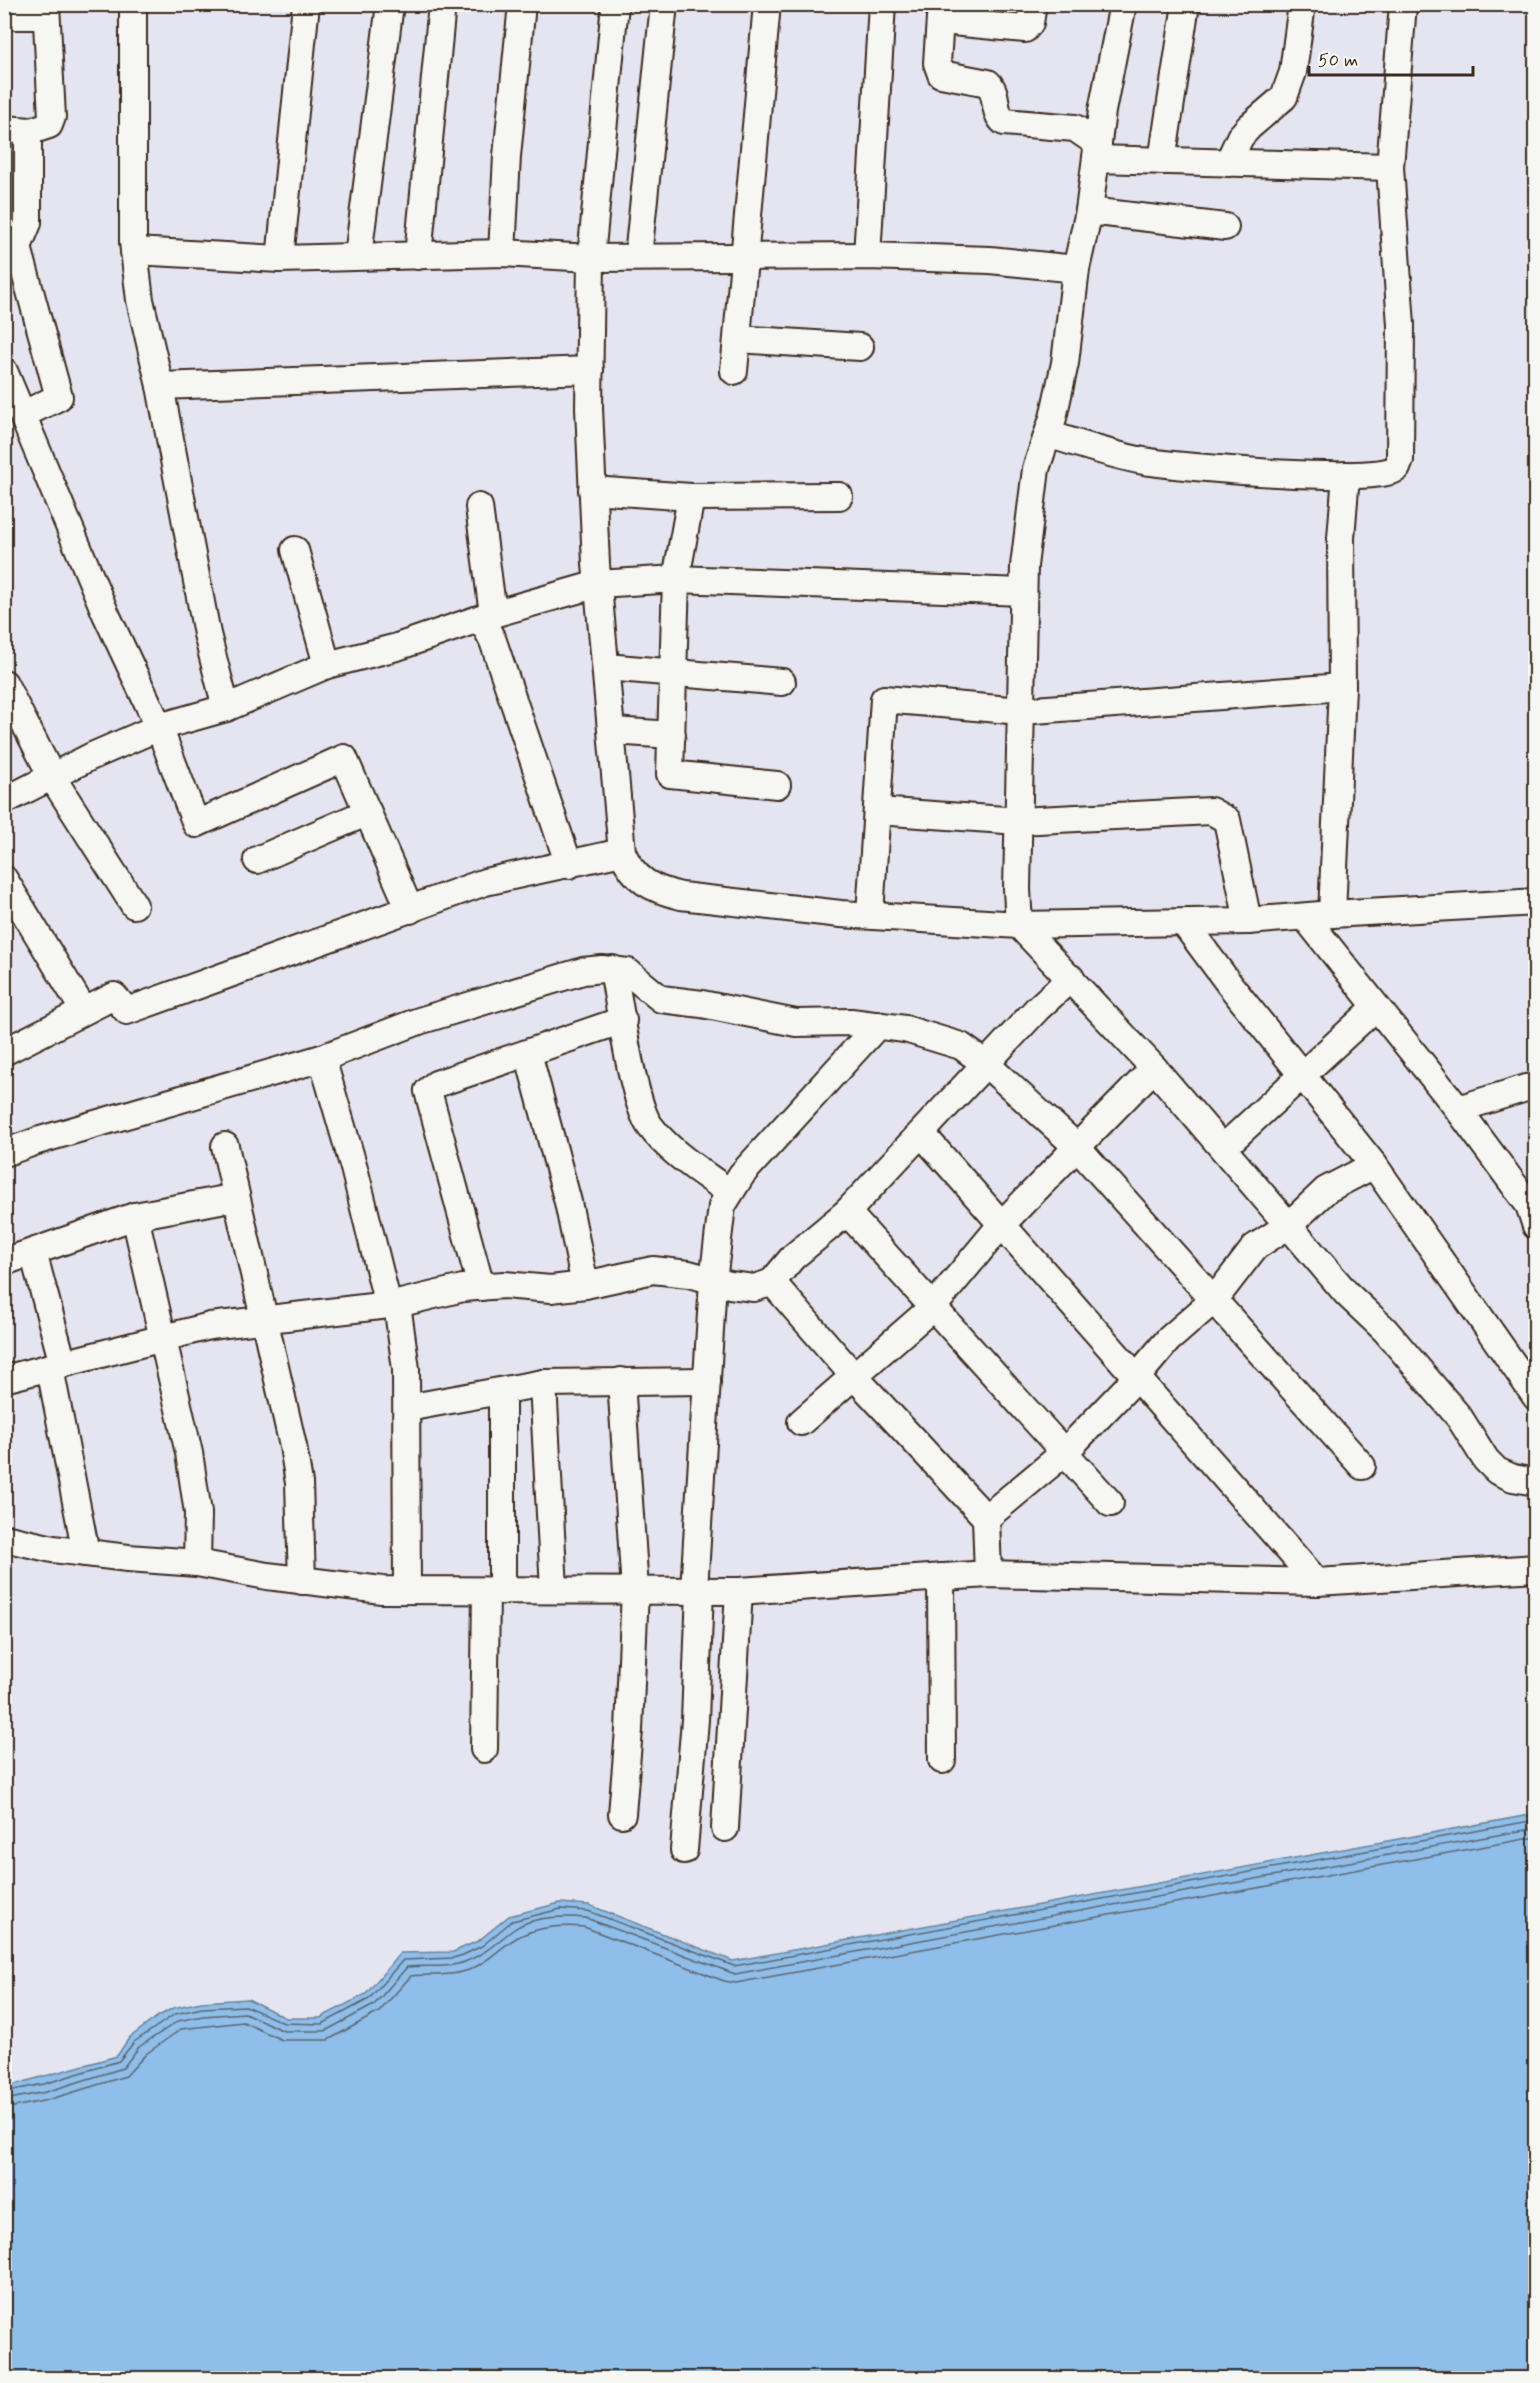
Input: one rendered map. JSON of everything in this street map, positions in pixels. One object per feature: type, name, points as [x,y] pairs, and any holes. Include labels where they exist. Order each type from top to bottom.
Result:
[{"type":"street","points":[[133,4],[134,251],[140,300],[160,386],[207,634],[226,708]]},
{"type":"street","points":[[280,259],[306,4]]},
{"type":"street","points":[[357,256],[390,4]]},
{"type":"street","points":[[418,256],[442,4]]},
{"type":"street","points":[[502,253],[507,156],[522,4]]},
{"type":"street","points":[[615,4],[591,258],[592,490],[622,852],[630,869],[644,884],[658,891],[681,896],[841,914],[1019,925],[1248,921],[1536,902]]},
{"type":"street","points":[[638,257],[664,4]]},
{"type":"street","points":[[734,370],[767,4]]},
{"type":"street","points":[[867,256],[882,4]]},
{"type":"street","points":[[1033,4],[1030,23],[1025,29],[941,13],[937,63],[941,74],[988,83],[993,91],[998,116],[1004,122],[1075,128],[1097,152],[1162,161],[1390,167]]},
{"type":"street","points":[[1123,4],[1089,211],[1076,269],[1065,363],[1048,434],[1036,469],[1024,566],[1017,889],[1019,925],[1154,1068],[1347,1294],[1385,1330],[1459,1417],[1486,1460],[1497,1471],[1513,1478],[1536,1482]]},
{"type":"street","points":[[1162,161],[1186,4]]},
{"type":"street","points":[[1228,163],[1244,132],[1279,102],[1287,91],[1293,72],[1302,4]]},
{"type":"street","points":[[1048,434],[1112,454],[1187,468],[1346,475],[1390,473],[1397,468],[1401,460],[1401,325],[1390,167],[1403,4]]},
{"type":"street","points":[[4,15],[46,10],[52,117],[49,125],[31,131],[4,129]]},
{"type":"street","points":[[24,414],[59,397],[18,247],[28,223],[28,139],[31,131]]},
{"type":"street","points":[[1089,211],[1225,227]]},
{"type":"street","points":[[134,251],[280,259],[502,253],[591,258],[867,256],[990,260],[1076,269]]},
{"type":"street","points":[[738,339],[860,347]]},
{"type":"street","points":[[160,386],[590,370]]},
{"type":"street","points":[[4,371],[24,414],[105,612],[159,727],[196,824],[344,758],[410,909]]},
{"type":"street","points":[[1332,914],[1342,687],[1341,538],[1346,475]]},
{"type":"street","points":[[592,490],[691,497],[839,496]]},
{"type":"street","points":[[691,497],[676,579],[675,673],[670,774],[777,784]]},
{"type":"street","points":[[479,507],[487,616],[492,641],[568,865]]},
{"type":"street","points":[[295,550],[327,665]]},
{"type":"street","points":[[4,801],[159,727],[226,708],[327,665],[397,647],[487,616],[598,584],[676,579],[1023,592]]},
{"type":"street","points":[[606,667],[782,682]]},
{"type":"street","points":[[4,683],[52,777],[134,905]]},
{"type":"street","points":[[870,914],[884,699],[1021,711],[1342,687]]},
{"type":"street","points":[[613,731],[672,735]]},
{"type":"street","points":[[877,811],[1019,821],[1211,811],[1227,820],[1248,921]]},
{"type":"street","points":[[257,860],[368,812]]},
{"type":"street","points":[[4,1052],[114,996],[127,1011],[485,882],[622,852]]},
{"type":"street","points":[[4,879],[84,1011]]},
{"type":"street","points":[[1305,917],[1458,1109],[1529,1205],[1536,1226]]},
{"type":"street","points":[[1184,923],[1374,1165],[1536,1397]]},
{"type":"street","points":[[612,969],[640,1103],[648,1124],[660,1139],[729,1192]]},
{"type":"street","points":[[4,1153],[37,1140],[322,1058],[419,1021],[524,987],[583,971],[612,969],[628,972],[661,999],[702,1004],[796,1023],[851,1022],[905,1029],[961,1046],[986,1064],[1077,1146],[1362,1466]]},
{"type":"street","points":[[4,1379],[210,1326],[392,1305],[463,1288],[504,1285],[551,1289],[585,1285],[652,1270],[754,1288],[772,1282],[793,1257],[847,1212],[889,1164],[922,1134],[1037,1009],[1071,978]]},
{"type":"street","points":[[1223,1148],[1376,1007]]},
{"type":"street","points":[[481,1287],[428,1091],[432,1086],[623,1020]]},
{"type":"street","points":[[684,1850],[695,1720],[697,1590],[707,1381],[718,1226],[729,1192],[742,1174],[878,1025]]},
{"type":"street","points":[[528,1053],[568,1202],[585,1285]]},
{"type":"street","points":[[322,1058],[392,1305],[406,1369],[407,1590]]},
{"type":"street","points":[[801,1422],[933,1306],[1001,1225],[1154,1068]]},
{"type":"street","points":[[1458,1109],[1536,1087]]},
{"type":"street","points":[[922,1134],[1317,1582]]},
{"type":"street","points":[[225,1146],[299,1483],[302,1581]]},
{"type":"street","points":[[986,1518],[1064,1453],[1136,1378],[1168,1340],[1215,1299],[1255,1247],[1289,1225],[1326,1190],[1374,1165]]},
{"type":"street","points":[[4,1262],[135,1216],[236,1197]]},
{"type":"street","points":[[847,1212],[1110,1503]]},
{"type":"street","points":[[135,1216],[189,1453],[198,1513],[196,1563]]},
{"type":"street","points":[[33,1252],[57,1366],[86,1553]]},
{"type":"street","points":[[772,1282],[853,1375],[986,1518],[988,1574]]},
{"type":"street","points":[[621,1381],[635,1590],[629,1730],[622,1814]]},
{"type":"street","points":[[407,1408],[543,1383],[707,1381]]},
{"type":"street","points":[[543,1383],[554,1588]]},
{"type":"street","points":[[484,1749],[494,1591],[502,1392]]},
{"type":"street","points":[[4,1538],[86,1553],[196,1563],[302,1581],[382,1590],[494,1591],[554,1588],[739,1591],[988,1574],[1317,1582],[1536,1568]]},
{"type":"street","points":[[941,1577],[942,1760]]},
{"type":"street","points":[[725,1828],[739,1591]]},
{"type":"water","points":[[1535,1814],[1535,2378],[5,2378],[5,2087],[117,2056],[129,2038],[173,2008],[201,2002],[248,1999],[286,2018],[320,2018],[366,1994],[400,1953],[453,1952],[478,1941],[509,1916],[560,1903],[589,1905],[733,1961]]}]
